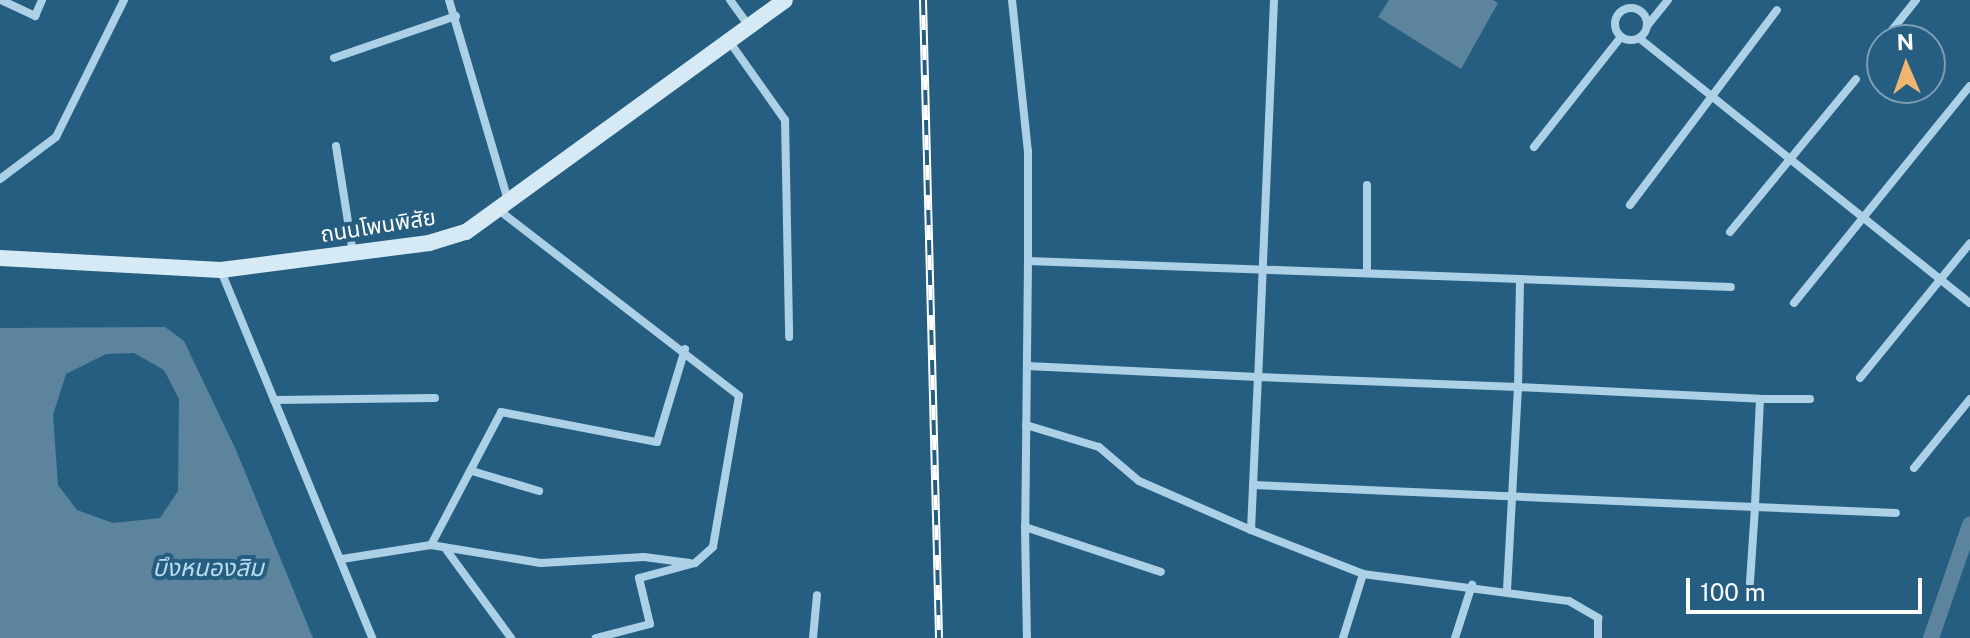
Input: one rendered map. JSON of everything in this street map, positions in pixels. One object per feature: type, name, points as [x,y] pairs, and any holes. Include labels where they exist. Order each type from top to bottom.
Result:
[{"type":"street","points":[[1,0],[35,16],[42,0]]},
{"type":"street","points":[[0,179],[56,137],[124,0]]},
{"type":"street","points":[[449,0],[456,16],[505,207],[685,349],[739,396],[721,533],[695,563],[639,578],[650,624],[596,638]]},
{"type":"street","points":[[730,0],[749,26]]},
{"type":"street","name":"ถนนโพนพิสัย","points":[[0,258],[221,270],[429,243],[505,207],[785,0]]},
{"type":"street","points":[[1012,0],[1028,151],[1027,638]]},
{"type":"street","points":[[1251,530],[1265,266],[1274,0]]},
{"type":"street","points":[[1621,37],[1615,22],[1633,0]]},
{"type":"street","points":[[1639,38],[1668,0]]},
{"type":"street","points":[[1897,24],[1916,0]]},
{"type":"street","points":[[1626,9],[1643,13],[1647,26]]},
{"type":"street","points":[[1630,205],[1777,10]]},
{"type":"street","points":[[334,58],[456,16]]},
{"type":"street","points":[[1621,37],[1639,38],[1970,303]]},
{"type":"street","points":[[1534,147],[1621,37]]},
{"type":"street","points":[[729,41],[785,120],[789,337]]},
{"type":"street","points":[[1730,232],[1856,79]]},
{"type":"street","points":[[1794,303],[1970,86]]},
{"type":"street","points":[[336,146],[353,253]]},
{"type":"street","points":[[1367,185],[1367,271]]},
{"type":"street","points":[[1860,378],[1970,243]]},
{"type":"street","points":[[1028,261],[1265,266],[1731,287]]},
{"type":"street","points":[[221,270],[372,638]]},
{"type":"street","points":[[1507,590],[1518,387],[1520,279]]},
{"type":"street","points":[[431,545],[501,412],[657,442],[685,349]]},
{"type":"street","points":[[1027,366],[1810,399]]},
{"type":"street","points":[[274,400],[435,398]]},
{"type":"street","points":[[1750,583],[1760,399]]},
{"type":"street","points":[[1914,468],[1970,399]]},
{"type":"street","points":[[1026,425],[1099,447],[1139,481],[1363,574],[1472,585],[1569,601],[1598,618],[1598,638]]},
{"type":"street","points":[[472,471],[539,491]]},
{"type":"street","points":[[1253,485],[1896,513]]},
{"type":"street","points":[[1025,527],[1161,572]]},
{"type":"street","points":[[342,559],[431,545],[541,563],[644,557],[695,563]]},
{"type":"street","points":[[445,548],[511,638]]},
{"type":"street","points":[[1343,638],[1363,574]]},
{"type":"street","points":[[1455,638],[1472,585]]},
{"type":"street","points":[[813,638],[817,595]]},
{"type":"water","points":[[1389,0],[1493,0],[1498,3],[1461,69],[1378,17]]},
{"type":"water","name":"บึงหนองสิม","points":[[165,327],[184,341],[236,450],[313,638],[0,638],[0,328]],"holes":[[[134,353],[164,370],[179,399],[178,491],[160,518],[113,523],[77,510],[58,485],[53,415],[66,374],[106,354]]]},
{"type":"waterway","points":[[1931,638],[1970,525]]},
{"type":"railway","points":[[923,0],[939,638]]}]
